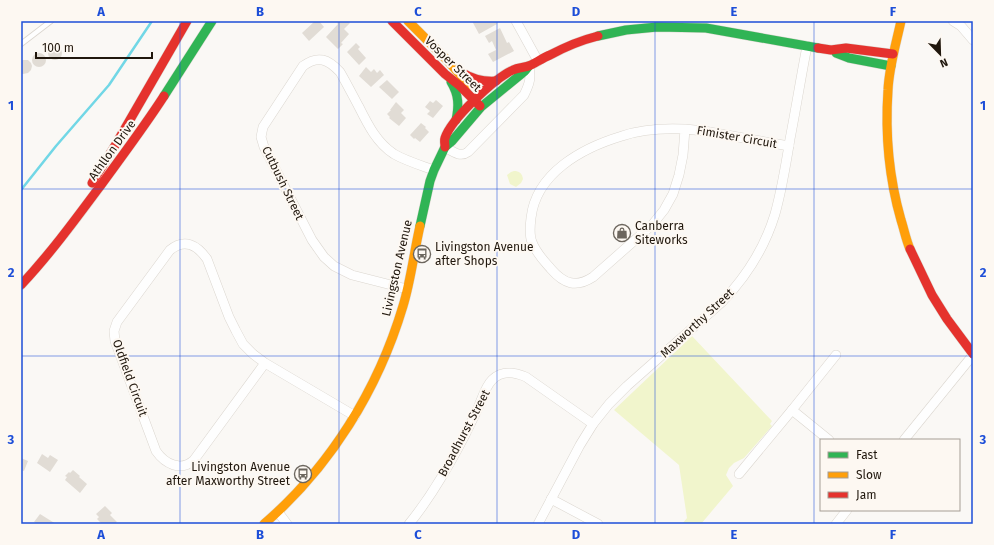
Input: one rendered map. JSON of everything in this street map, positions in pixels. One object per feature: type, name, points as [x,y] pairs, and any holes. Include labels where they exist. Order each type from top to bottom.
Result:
[{"type":"street","name":"Athllon Drive","points":[[21,284],[85,194],[116,144],[187,21]]},
{"type":"street","name":"Athllon Drive","points":[[21,284],[36,270],[151,117],[176,80],[212,21]]},
{"type":"street","name":"Vosper Street","points":[[392,21],[445,74],[483,105]]},
{"type":"street","name":"Vosper Street","points":[[408,21],[449,62],[476,98]]},
{"type":"street","points":[[516,21],[538,61]]},
{"type":"street","points":[[901,21],[893,54],[888,89],[887,137],[891,178],[897,206],[909,246],[932,295],[947,320],[973,354],[905,439]]},
{"type":"street","points":[[953,21],[961,26],[973,40]]},
{"type":"street","name":"Livingston Avenue","points":[[445,147],[444,140],[446,135],[456,120],[476,98],[496,81],[514,69],[529,66],[580,42],[626,30],[657,27],[706,28],[831,50],[846,48],[893,54]]},
{"type":"street","name":"Maxworthy Street","points":[[538,524],[580,445],[593,424],[609,404],[627,386],[731,293],[747,273],[760,251],[771,227],[782,187],[807,46]]},
{"type":"street","name":"Livingston Avenue","points":[[831,50],[849,58],[891,66]]},
{"type":"street","name":"Cutbush Street","points":[[407,289],[352,275],[334,266],[324,257],[312,240],[264,147],[261,137],[263,127],[303,66],[310,61],[322,60],[334,65],[340,72],[368,126],[382,144],[393,153],[434,170]]},
{"type":"street","points":[[449,62],[465,75],[474,80],[484,82],[496,81]]},
{"type":"street","points":[[445,147],[457,154],[466,154],[524,95],[530,81],[529,66]]},
{"type":"street","name":"Livingston Avenue","points":[[264,524],[300,490],[320,467],[355,416],[372,386],[392,339],[407,289],[430,181],[445,147],[483,105],[525,71],[529,66]]},
{"type":"street","points":[[445,74],[453,85],[458,97],[459,107],[456,120]]},
{"type":"street","name":"Fimister Circuit","points":[[685,129],[680,175],[673,194],[664,210],[652,225],[586,282],[577,284],[573,283],[564,280],[556,274],[537,253],[531,238],[531,212],[542,185],[551,175],[577,156],[599,144],[622,136],[647,130],[672,128],[685,129],[704,131],[789,146]]},
{"type":"street","name":"Oldfield Circuit","points":[[265,363],[194,460],[181,466],[173,465],[165,461],[156,451],[115,341],[114,331],[117,322],[170,250],[176,245],[191,245],[202,252],[207,259],[229,317],[244,344],[253,354],[265,363],[355,416]]},
{"type":"street","points":[[739,474],[836,355]]},
{"type":"street","name":"Broadhurst Street","points":[[409,524],[448,466],[478,409],[486,389],[499,375],[508,372],[517,373],[526,377],[593,424]]},
{"type":"street","points":[[792,410],[828,439]]},
{"type":"street","points":[[551,499],[598,524]]},
{"type":"street","points":[[839,523],[846,511]]},
{"type":"street","points":[[278,512],[287,524]]},
{"type":"lane","points":[[21,44],[51,21]]},
{"type":"green space","points":[[514,171],[520,173],[523,179],[516,187],[510,184],[507,175]]},
{"type":"green space","points":[[692,336],[772,421],[770,424],[772,426],[744,458],[734,463],[729,468],[726,475],[733,486],[701,524],[682,524],[687,518],[679,465],[614,410]]},
{"type":"building","points":[[315,21],[319,21],[324,27],[309,41],[302,33]]},
{"type":"building","points":[[340,21],[348,21],[350,23],[344,29],[349,34],[338,49],[326,37]]},
{"type":"building","points":[[472,21],[495,21],[497,24],[479,34]]},
{"type":"building","points":[[500,28],[507,43],[509,42],[514,51],[493,62],[488,54],[496,50],[492,41],[489,43],[485,36]]},
{"type":"building","points":[[356,43],[360,47],[358,49],[366,58],[359,65],[347,52]]},
{"type":"building","points":[[52,46],[58,46],[62,50],[62,56],[58,60],[52,60],[48,56],[48,50]]},
{"type":"building","points":[[36,53],[42,53],[46,57],[46,63],[42,67],[36,67],[32,63],[32,57]]},
{"type":"building","points":[[28,60],[32,66],[28,73],[23,74],[21,73],[21,61]]},
{"type":"building","points":[[366,67],[371,72],[374,69],[377,73],[380,70],[384,75],[371,87],[359,76]]},
{"type":"building","points":[[387,80],[399,92],[392,99],[379,87]]},
{"type":"building","points":[[436,100],[443,106],[433,118],[427,114],[430,111],[425,107],[430,101],[433,103]]},
{"type":"building","points":[[396,102],[404,110],[401,113],[406,118],[399,126],[389,118],[390,117],[387,114]]},
{"type":"building","points":[[421,123],[429,132],[420,142],[410,135]]},
{"type":"building","points":[[42,454],[48,458],[50,455],[58,460],[50,472],[37,463]]},
{"type":"building","points":[[21,458],[28,461],[24,471],[21,470]]},
{"type":"building","points":[[73,470],[87,484],[80,493],[65,480],[67,477],[65,476]]},
{"type":"building","points":[[105,506],[112,513],[110,515],[117,522],[114,524],[102,524],[97,519],[99,517],[96,514]]},
{"type":"building","points":[[40,514],[56,524],[38,524],[34,522]]},
{"type":"waterway","points":[[21,190],[56,146],[109,85],[152,21]]},
{"type":"traffic: fast","points":[[164,96],[212,21]]},
{"type":"traffic: fast","points":[[598,36],[626,30],[657,27],[706,28],[818,48]]},
{"type":"traffic: fast","points":[[836,53],[849,58],[891,66]]},
{"type":"traffic: fast","points":[[420,226],[430,181],[445,147],[481,107],[525,71],[529,66]]},
{"type":"traffic: fast","points":[[451,82],[456,91],[458,101],[456,120]]},
{"type":"traffic: slow","points":[[408,21],[449,62],[469,85]]},
{"type":"traffic: slow","points":[[901,21],[890,73],[887,123],[893,188],[910,249]]},
{"type":"traffic: slow","points":[[264,524],[288,502],[310,478],[349,425],[365,397],[393,337],[403,306],[420,226]]},
{"type":"traffic: jam","points":[[92,183],[187,21]]},
{"type":"traffic: jam","points":[[392,21],[445,74],[460,86],[480,106]]},
{"type":"traffic: jam","points":[[445,147],[445,138],[449,130],[464,110],[505,74],[518,68],[529,66],[545,57],[598,36]]},
{"type":"traffic: jam","points":[[818,48],[831,50],[846,48],[893,54]]},
{"type":"traffic: jam","points":[[461,72],[478,80],[496,81]]},
{"type":"traffic: jam","points":[[21,285],[82,211],[164,96]]},
{"type":"traffic: jam","points":[[910,249],[932,295],[947,319],[973,354]]},
{"type":"place","name":"Canberra Siteworks","points":[[622,233]]},
{"type":"place","name":"Livingston Avenue after Shops","points":[[422,254]]},
{"type":"place","name":"Livingston Avenue after Maxworthy Street","points":[[303,474]]}]
